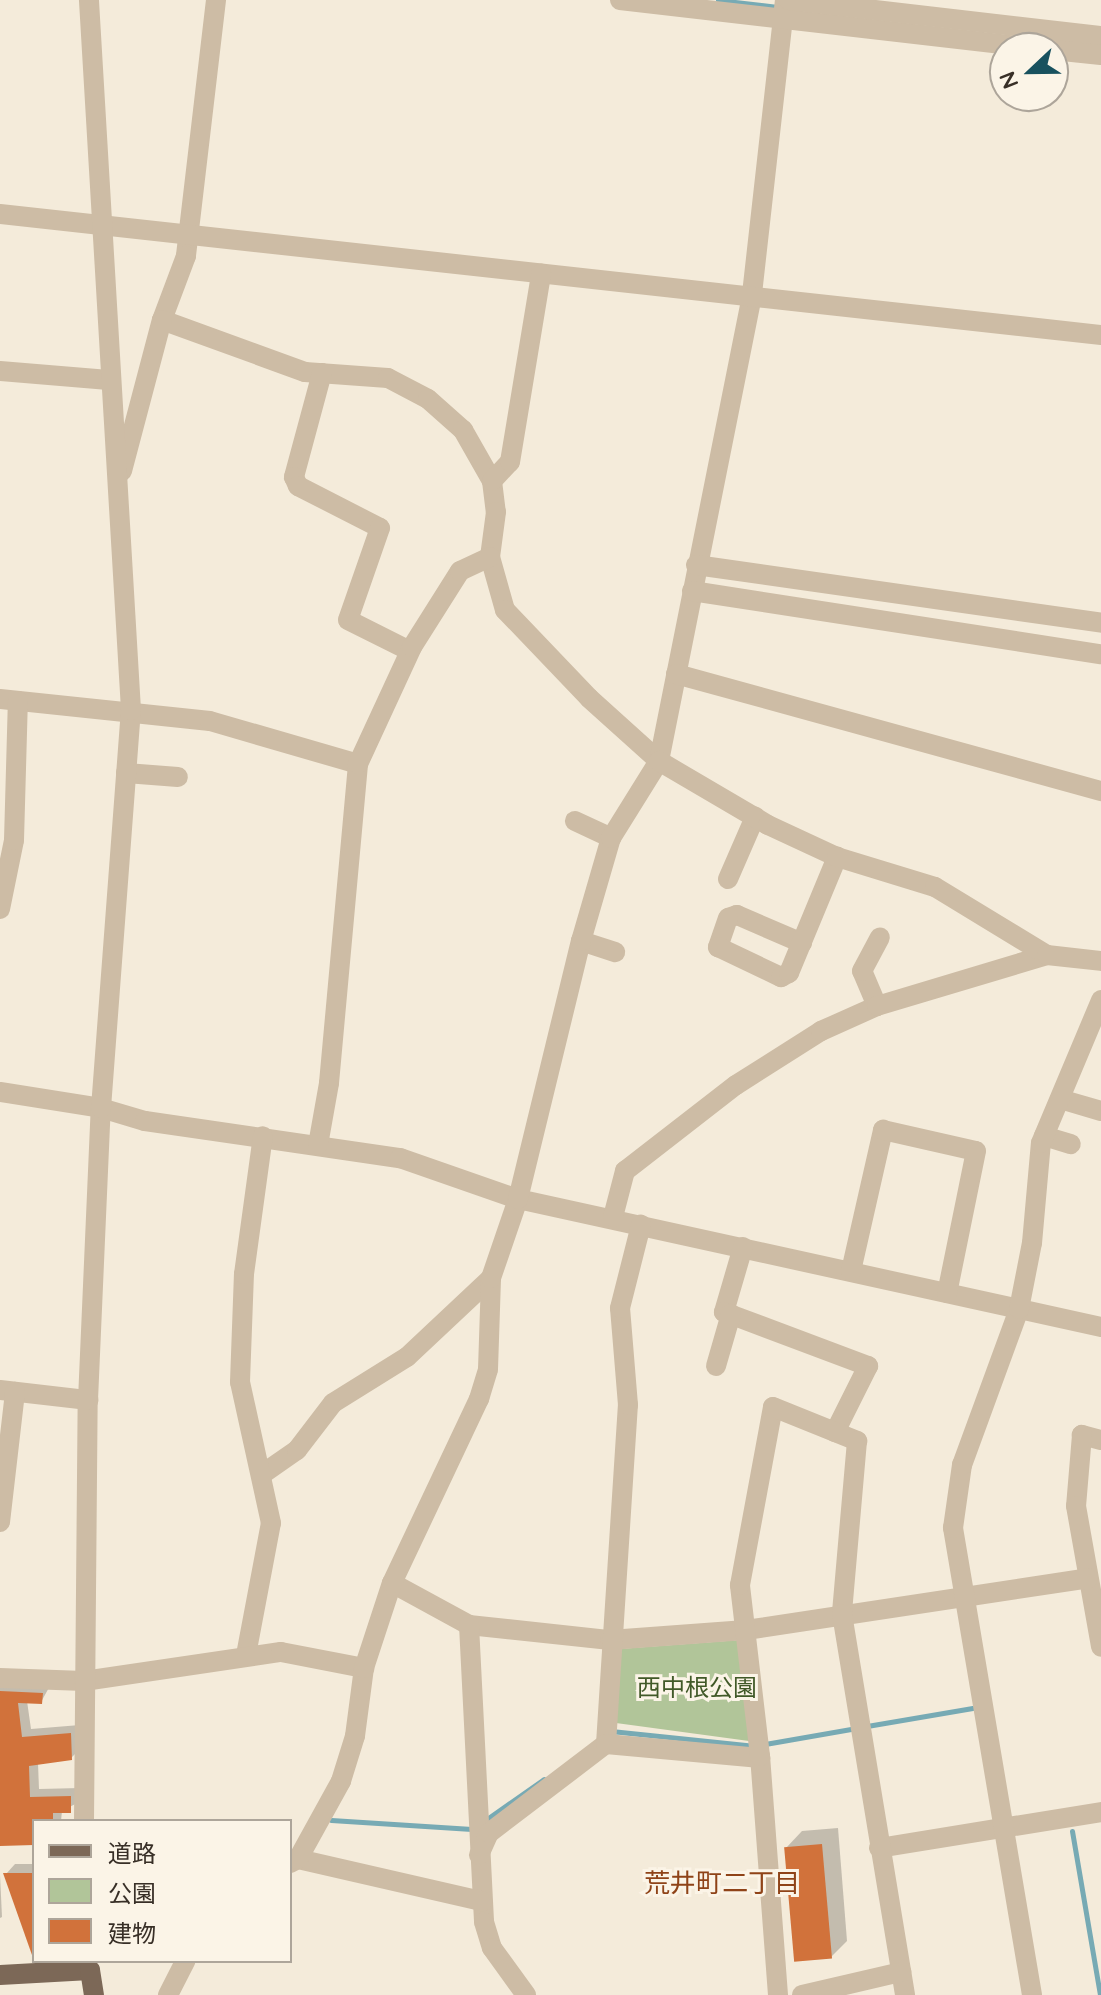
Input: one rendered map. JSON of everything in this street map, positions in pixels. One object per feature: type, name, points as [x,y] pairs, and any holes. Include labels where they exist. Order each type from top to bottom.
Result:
[{"type":"main road","points":[[0,1975],[90,1966],[94,1995]]},
{"type":"street","points":[[84,1819],[88,1400],[101,1108],[131,710],[109,380],[89,0]]},
{"type":"street","points":[[118,487],[162,320],[189,235],[216,0]]},
{"type":"street","points":[[620,0],[785,7],[1101,36]]},
{"type":"street","points":[[785,7],[989,40]]},
{"type":"street","points":[[482,1901],[294,1861],[341,1781],[355,1736],[364,1668],[392,1583],[479,1399],[488,1369],[491,1278],[518,1199],[581,941],[611,838],[659,761],[752,294],[785,7]]},
{"type":"street","points":[[1069,52],[1101,55]]},
{"type":"street","points":[[0,214],[541,274],[752,294],[1101,335]]},
{"type":"street","points":[[492,481],[510,462],[541,274]]},
{"type":"street","points":[[162,320],[305,372],[388,378],[428,399],[463,430],[492,481],[496,512],[490,557],[505,610],[589,698],[659,761],[755,817],[837,857],[935,887],[1047,955]]},
{"type":"street","points":[[0,371],[109,380]]},
{"type":"street","points":[[322,373],[294,477],[298,486],[380,528],[348,620],[410,651]]},
{"type":"street","points":[[318,1145],[329,1083],[358,764],[410,651],[460,571],[490,557]]},
{"type":"street","points":[[696,565],[1101,623]]},
{"type":"street","points":[[692,591],[1101,654]]},
{"type":"street","points":[[676,674],[1101,791]]},
{"type":"street","points":[[0,909],[14,840],[9,700],[131,710],[210,721],[358,764]]},
{"type":"street","points":[[126,773],[178,777]]},
{"type":"street","points":[[728,879],[755,817]]},
{"type":"street","points":[[575,821],[611,838]]},
{"type":"street","points":[[802,943],[837,857]]},
{"type":"street","points":[[877,1006],[862,971],[880,937]]},
{"type":"street","points":[[581,941],[615,952]]},
{"type":"street","points":[[613,1217],[625,1171],[673,1130],[821,1031],[877,1006],[1047,955],[1101,961]]},
{"type":"street","points":[[1032,1995],[953,1528],[962,1465],[1019,1309],[1044,1136],[1101,1000]]},
{"type":"street","points":[[0,1092],[101,1108],[145,1121],[400,1158],[518,1199],[613,1217],[1101,1327]]},
{"type":"street","points":[[1060,1099],[1101,1111]]},
{"type":"street","points":[[851,1271],[883,1130],[929,1140],[976,1151],[947,1293]]},
{"type":"street","points":[[246,1655],[271,1523],[240,1382],[244,1274],[263,1136]]},
{"type":"street","points":[[1044,1136],[1071,1144]]},
{"type":"street","points":[[606,1744],[610,1640],[628,1405],[620,1308],[641,1225]]},
{"type":"street","points":[[743,1247],[724,1312],[868,1366],[835,1432]]},
{"type":"street","points":[[261,1475],[297,1450],[333,1403],[407,1357],[491,1278]]},
{"type":"street","points":[[716,1366],[731,1314]]},
{"type":"street","points":[[0,1522],[8,1391],[88,1400]]},
{"type":"street","points":[[778,1995],[760,1757],[740,1585],[773,1407],[857,1441],[842,1614],[905,1995]]},
{"type":"street","points":[[1101,1440],[1082,1435],[1076,1506],[1101,1647]]},
{"type":"street","points":[[392,1583],[469,1625],[610,1640],[746,1630],[1088,1578]]},
{"type":"street","points":[[469,1625],[482,1901],[492,1948],[526,1995]]},
{"type":"street","points":[[0,1678],[84,1681],[281,1652],[364,1668]]},
{"type":"street","points":[[478,1849],[489,1833],[606,1744],[760,1757]]},
{"type":"street","points":[[879,1848],[1101,1812]]},
{"type":"street","points":[[168,1995],[184,1963]]},
{"type":"street","points":[[802,1995],[901,1972]]},
{"type":"green space","name":"西中根公園","points":[[740,1640],[749,1741],[616,1723],[619,1649]]},
{"type":"building","points":[[0,1691],[43,1693],[42,1704],[18,1703],[22,1737],[71,1733],[72,1760],[29,1766],[30,1797],[71,1796],[71,1813],[53,1813],[53,1819],[32,1819],[32,1845],[0,1846]]},
{"type":"building","points":[[822,1844],[832,1959],[794,1962],[784,1847]]},
{"type":"building","points":[[3,1873],[32,1873],[32,1955]]},
{"type":"waterway","points":[[718,0],[778,7]]},
{"type":"waterway","points":[[867,1726],[972,1708]]},
{"type":"waterway","points":[[765,1744],[857,1728]]},
{"type":"waterway","points":[[611,1731],[755,1746]]},
{"type":"waterway","points":[[484,1821],[544,1779]]},
{"type":"waterway","points":[[331,1820],[472,1829]]},
{"type":"waterway","points":[[1072,1831],[1100,1995]]},
{"type":"district","name":"荒井町二丁目","points":[[722,1883]]}]
